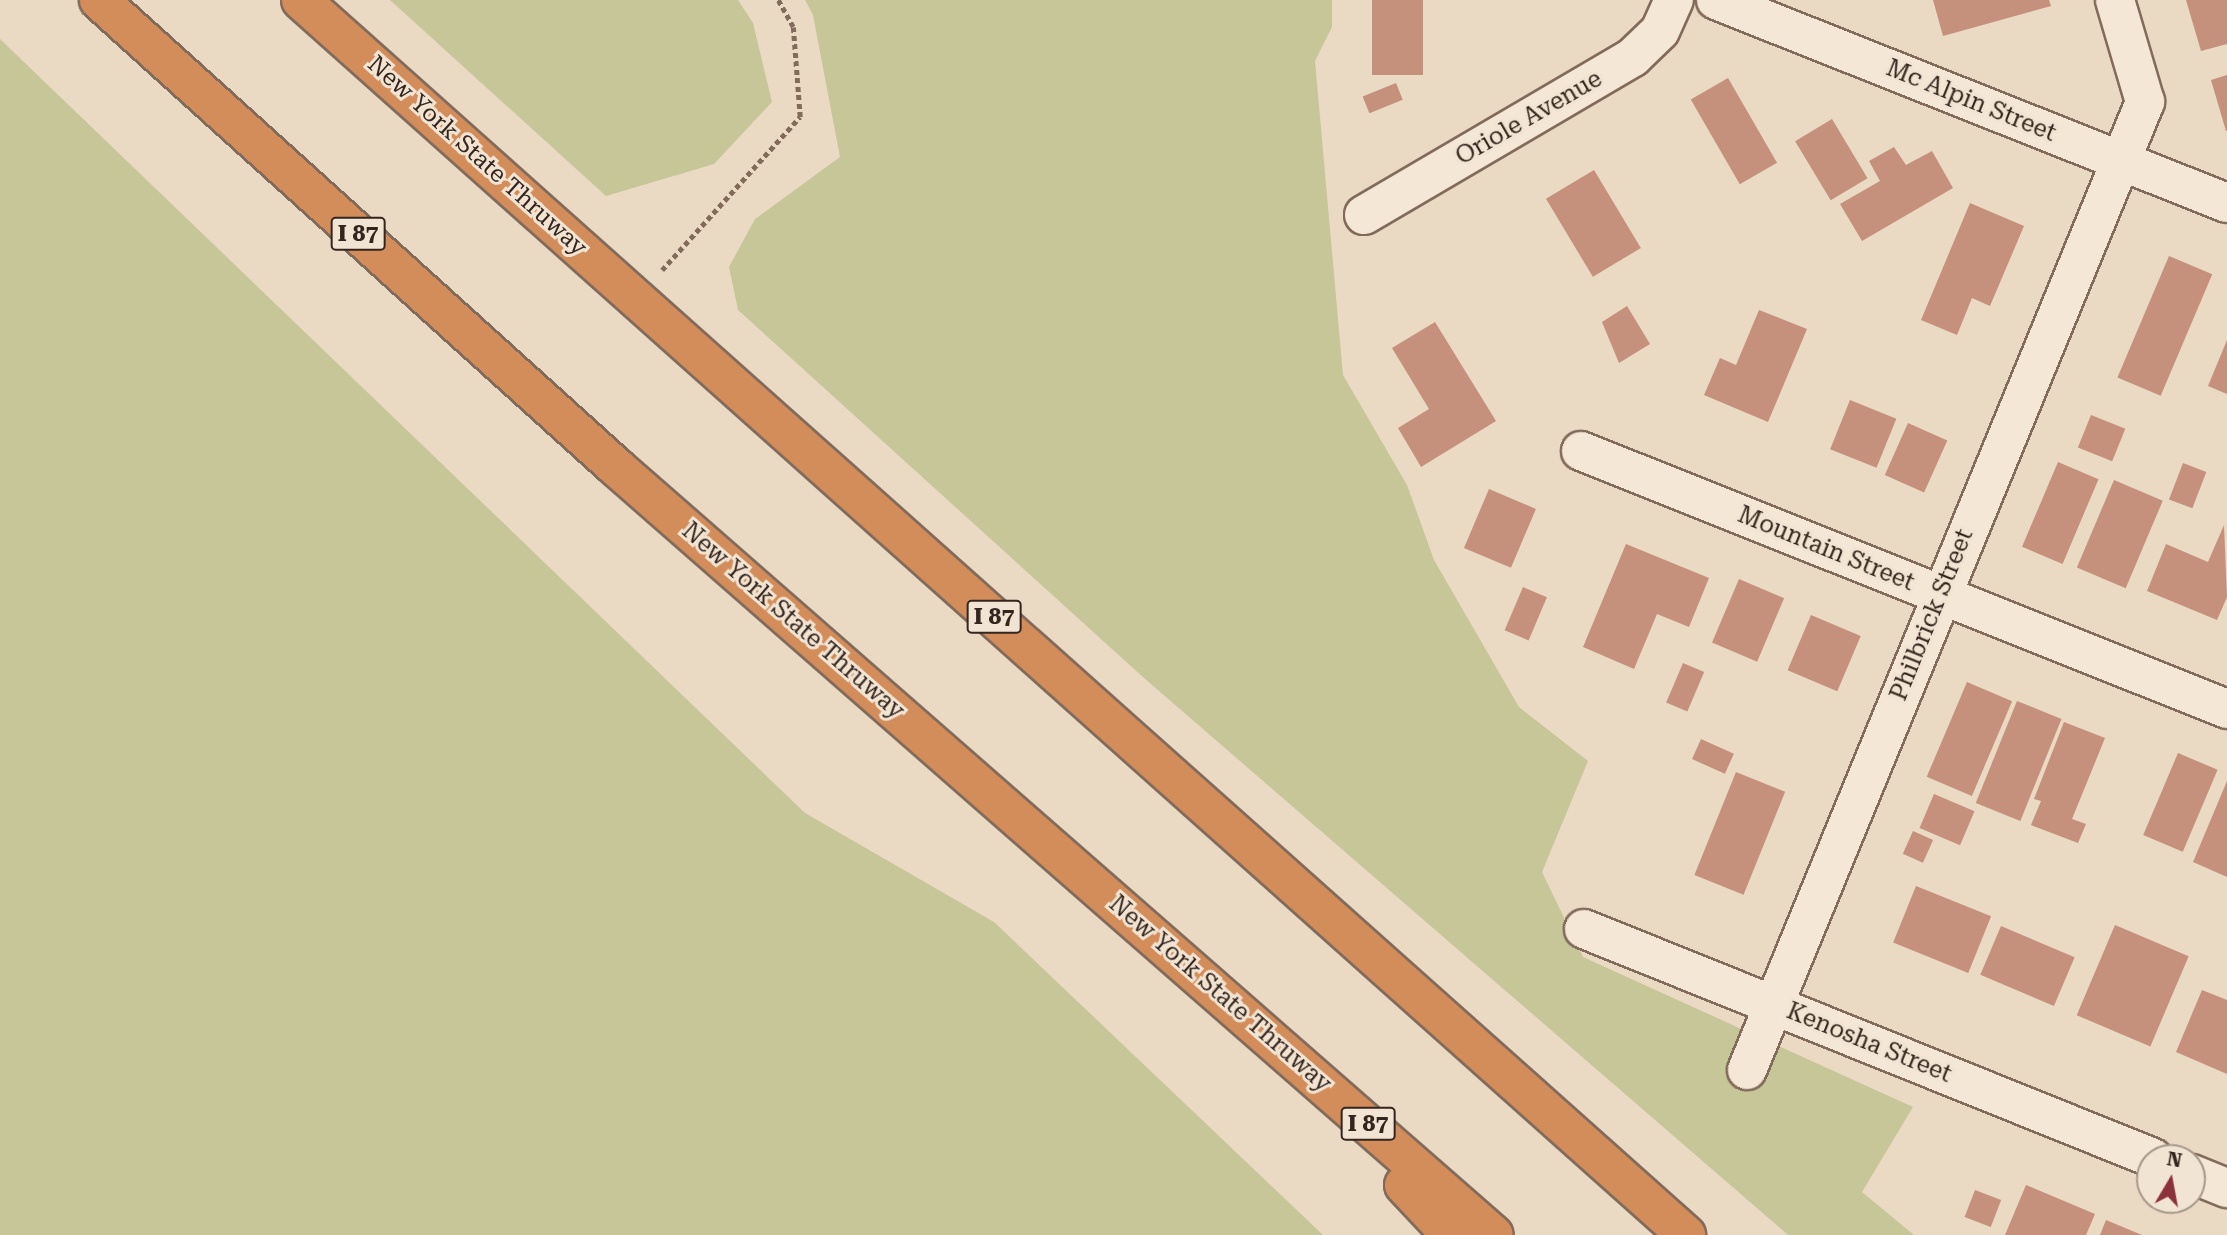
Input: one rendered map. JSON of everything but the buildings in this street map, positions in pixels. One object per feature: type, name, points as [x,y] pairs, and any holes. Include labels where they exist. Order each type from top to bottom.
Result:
[{"type":"highway","name":"New York State Thruway","points":[[99,0],[616,467],[1494,1235]]},
{"type":"highway","name":"New York State Thruway","points":[[301,0],[1686,1235]]},
{"type":"highway","points":[[1242,1013],[1451,1235]]},
{"type":"street","name":"Oriole Avenue","points":[[1364,215],[1633,57],[1660,31],[1674,0]]},
{"type":"street","name":"Mc Alpin Street","points":[[1716,0],[2227,203]]},
{"type":"street","name":"Philbrick Street","points":[[1748,1070],[1940,594],[2146,102],[2115,0]]},
{"type":"street","name":"Mountain Street","points":[[1581,451],[2227,709]]},
{"type":"street","name":"Kenosha Street","points":[[1584,929],[2136,1151]]},
{"type":"street","points":[[2206,1180],[2227,1188]]},
{"type":"path","points":[[636,297],[800,117],[793,27],[778,0]]},
{"type":"green space","points":[[390,0],[738,0],[753,23],[772,102],[714,164],[606,196]]},
{"type":"green space","points":[[805,0],[1332,0],[1332,27],[1315,61],[1343,375],[1407,485],[1434,560],[1519,707],[1588,761],[1542,872],[1583,957],[1913,1107],[1862,1192],[1914,1235],[1788,1235],[1144,678],[738,310],[729,267],[755,219],[840,157],[813,15]]},
{"type":"green space","points":[[0,39],[805,813],[994,922],[1323,1235],[0,1235]]}]
